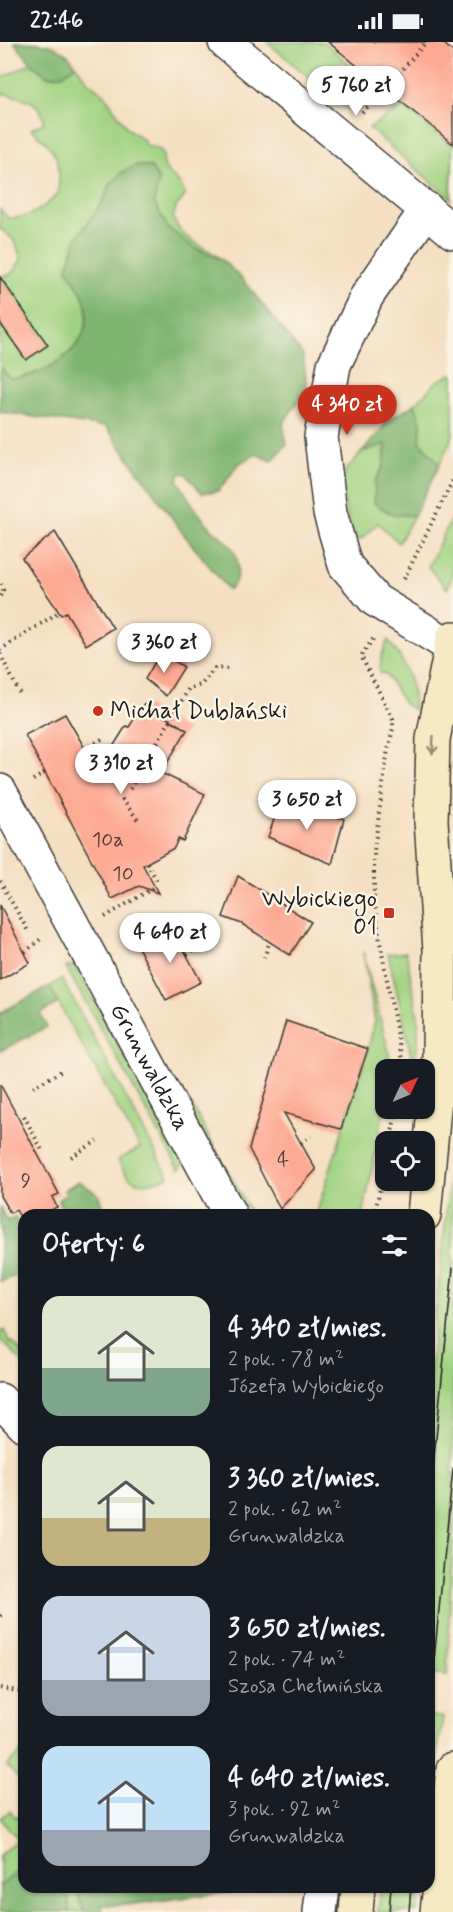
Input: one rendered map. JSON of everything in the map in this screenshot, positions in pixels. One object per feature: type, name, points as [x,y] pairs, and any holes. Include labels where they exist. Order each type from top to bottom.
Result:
[{"type":"main road","points":[[425,1209],[439,1057],[440,950],[431,821],[433,739],[452,644]]},
{"type":"main road","points":[[438,1910],[453,1769]]},
{"type":"main road","points":[[356,1912],[358,1893]]},
{"type":"street","points":[[225,42],[453,232]]},
{"type":"street","points":[[426,209],[367,297],[334,365],[321,437],[330,513],[345,565],[375,600],[452,644]]},
{"type":"street","name":"Grunwaldzka","points":[[0,791],[227,1209]]},
{"type":"street","points":[[0,1400],[18,1419]]},
{"type":"street","points":[[320,1912],[322,1893]]},
{"type":"path","points":[[357,116],[378,98],[426,42]]},
{"type":"path","points":[[402,1059],[374,898],[374,851],[393,719],[361,656],[378,632],[453,480]]},
{"type":"path","points":[[0,596],[3,590],[1,584]]},
{"type":"path","points":[[21,696],[0,652],[59,612]]},
{"type":"path","points":[[130,789],[189,688],[201,685],[215,668],[231,669]]},
{"type":"path","points":[[85,749],[102,740]]},
{"type":"path","points":[[32,780],[45,773]]},
{"type":"path","points":[[122,799],[138,820]]},
{"type":"path","points":[[147,863],[157,881]]},
{"type":"path","points":[[0,882],[25,932],[34,927]]},
{"type":"path","points":[[105,917],[153,888]]},
{"type":"path","points":[[25,952],[45,936]]},
{"type":"path","points":[[264,958],[270,941]]},
{"type":"path","points":[[187,955],[197,947]]},
{"type":"path","points":[[33,1087],[62,1071]]},
{"type":"path","points":[[24,1116],[42,1150]]},
{"type":"path","points":[[301,1143],[311,1136]]},
{"type":"path","points":[[71,1156],[97,1141]]},
{"type":"path","points":[[375,1209],[379,1191]]},
{"type":"path","points":[[0,1688],[18,1691]]},
{"type":"green space","points":[[14,42],[50,45],[64,52],[76,65],[62,75],[47,76],[31,63]]},
{"type":"green space","points":[[267,42],[324,42],[377,88],[348,110]]},
{"type":"green space","points":[[31,63],[47,76],[62,75],[76,65],[88,82],[103,93],[128,129],[143,139],[146,145],[159,149],[163,153],[165,169],[180,184],[185,196],[176,207],[173,218],[177,226],[188,238],[221,259],[195,248],[168,228],[154,202],[110,185],[102,203],[77,237],[67,268],[85,301],[87,317],[84,332],[67,355],[54,364],[26,376],[11,379],[0,367],[0,323],[26,360],[48,345],[0,277],[11,274],[21,260],[14,242],[0,229],[0,209],[8,218],[30,214],[58,194],[59,182],[56,157],[47,144],[31,129],[44,123],[40,109],[31,101],[0,94],[0,79]]},
{"type":"green space","points":[[403,106],[449,143],[453,140],[451,199],[369,128]]},
{"type":"green space","points":[[137,165],[151,167],[159,180],[154,202],[168,228],[195,248],[221,259],[243,280],[303,355],[307,387],[283,424],[287,444],[272,461],[256,454],[240,463],[218,491],[202,493],[186,474],[180,473],[178,480],[192,505],[210,527],[230,544],[236,556],[237,577],[229,590],[188,540],[106,427],[0,412],[0,367],[11,379],[26,376],[54,364],[77,344],[84,331],[87,317],[85,301],[67,268],[77,237],[102,203],[110,185],[122,172]]},
{"type":"green space","points":[[453,375],[453,435],[440,464],[420,442],[421,422],[415,404],[436,382]]},
{"type":"green space","points":[[415,404],[421,422],[420,442],[440,464],[414,515],[393,515],[374,503],[375,481],[384,466],[386,444],[363,451],[389,420]]},
{"type":"green space","points":[[386,444],[384,466],[375,481],[393,515],[414,515],[399,543],[378,523],[360,540],[354,535],[347,516],[341,483],[346,470],[363,451]]},
{"type":"green space","points":[[453,515],[453,574],[447,589],[428,567]]},
{"type":"green space","points":[[388,640],[400,656],[407,673],[414,710],[404,704],[386,674],[380,673],[381,657]]},
{"type":"green space","points":[[363,952],[390,1059],[375,1059],[375,1119],[382,1119],[380,1131],[375,1131],[375,1154],[364,1209],[318,1209],[375,1021]]},
{"type":"green space","points":[[406,952],[418,1017],[418,1043],[415,1059],[411,1059],[388,954]]},
{"type":"green space","points":[[75,966],[184,1164],[179,1169],[66,967]]},
{"type":"green space","points":[[62,979],[169,1177],[145,1183],[133,1180],[118,1160],[140,1148],[50,986]]},
{"type":"green space","points":[[50,986],[58,1003],[40,1014],[47,1027],[0,1051],[0,1013]]},
{"type":"green space","points":[[185,1104],[191,1104],[249,1209],[243,1209]]},
{"type":"green space","points":[[453,1145],[453,1529],[447,1675],[435,1674],[435,1323]]},
{"type":"green space","points":[[79,1181],[99,1195],[102,1209],[62,1209],[58,1200],[66,1194],[64,1190]]},
{"type":"green space","points":[[0,1207],[7,1221],[15,1217],[18,1223],[18,1275],[0,1282]]},
{"type":"green space","points":[[4,1330],[10,1343],[12,1342],[18,1348],[18,1358],[0,1339],[0,1332]]},
{"type":"green space","points":[[435,1716],[443,1717],[435,1768]]},
{"type":"green space","points":[[18,1755],[18,1778],[7,1766]]},
{"type":"green space","points":[[10,1811],[16,1818],[18,1816],[18,1839],[0,1818]]},
{"type":"green space","points":[[18,1839],[18,1871],[0,1886],[0,1856]]},
{"type":"green space","points":[[18,1871],[18,1893],[69,1893],[69,1912],[0,1912],[0,1886]]},
{"type":"green space","points":[[69,1893],[78,1893],[84,1912],[69,1912]]},
{"type":"green space","points":[[78,1893],[221,1893],[125,1905],[102,1905],[102,1912],[84,1912]]},
{"type":"green space","points":[[380,1893],[419,1893],[417,1912],[378,1912]]},
{"type":"building","points":[[328,42],[442,42],[453,52],[453,144]]},
{"type":"building","points":[[0,277],[48,345],[26,360],[0,323]]},
{"type":"building","points":[[55,532],[113,628],[86,645],[66,612],[61,615],[22,558]]},
{"type":"building","points":[[165,655],[184,667],[166,696],[145,679],[155,662]]},
{"type":"building","points":[[144,704],[187,730],[161,773],[205,794],[183,841],[178,839],[174,848],[143,865],[158,893],[139,886],[112,899],[25,735],[65,714],[98,771],[126,726],[129,727]]},
{"type":"building","points":[[280,802],[344,819],[332,864],[268,837]]},
{"type":"building","points":[[238,876],[311,922],[290,955],[242,924],[223,917]]},
{"type":"building","points":[[0,905],[30,963],[0,980]]},
{"type":"building","points":[[173,929],[201,982],[166,1000],[138,947]]},
{"type":"building","points":[[286,1021],[368,1049],[341,1129],[284,1113],[316,1170],[280,1209],[249,1149]]},
{"type":"building","points":[[0,1084],[59,1194],[52,1197],[57,1207],[53,1209],[18,1209],[18,1214],[16,1210],[10,1213],[0,1196]]},
{"type":"tram line","points":[[435,1448],[453,1268]]},
{"type":"tram line","points":[[435,1650],[453,1469]]},
{"type":"tram line","points":[[389,1912],[391,1893]]},
{"type":"tram line","points":[[409,1912],[411,1893]]},
{"type":"place","name":"Michał Dublański","points":[[98,711]]},
{"type":"place","name":"Wybickiego 01","points":[[389,913]]}]
